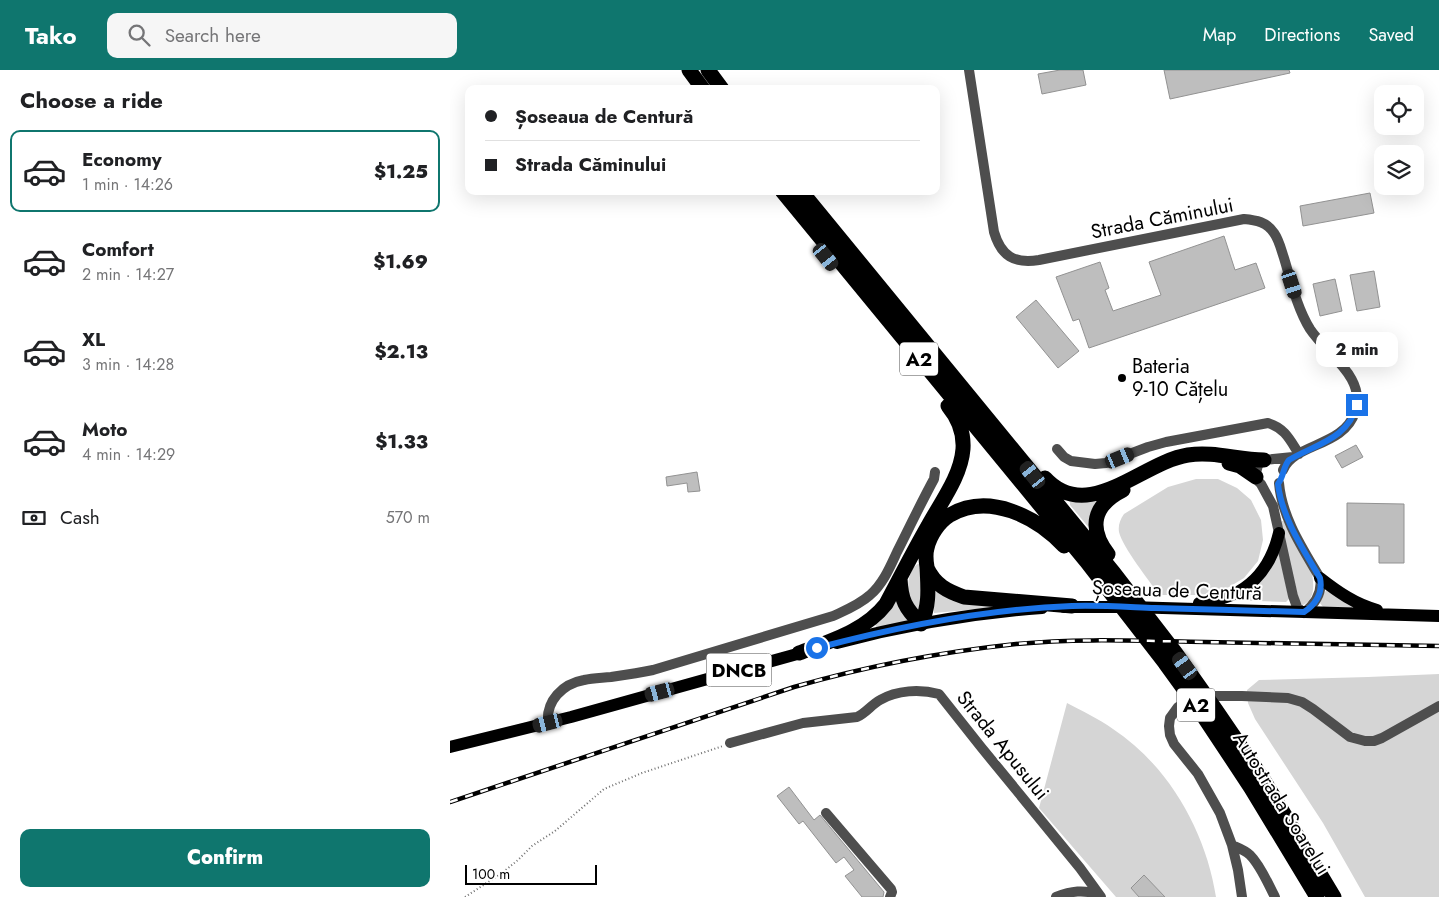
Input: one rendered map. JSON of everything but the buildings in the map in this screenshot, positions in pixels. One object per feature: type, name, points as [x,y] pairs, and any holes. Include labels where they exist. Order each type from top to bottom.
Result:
[{"type":"highway","points":[[689,70],[700,85]]},
{"type":"highway","points":[[708,70],[719,85]]},
{"type":"highway","points":[[778,195],[951,410],[962,432],[962,455],[956,474],[886,604],[869,622],[831,641],[799,653]]},
{"type":"highway","name":"Autostrada Soarelui","points":[[785,195],[938,383],[1058,525],[1136,601],[1226,724],[1282,808],[1334,897]]},
{"type":"highway","name":"Autostrada Soarelui","points":[[803,195],[1130,616],[1202,714],[1269,815],[1317,897]]},
{"type":"highway","points":[[805,195],[828,213],[1046,480],[1058,490],[1078,496],[1097,493],[1112,488],[1170,460],[1186,455],[1214,454],[1248,460],[1268,460]]},
{"type":"highway","points":[[1259,480],[1240,466],[1232,463],[1215,460],[1184,462],[1163,470],[1109,499],[1097,515],[1095,526],[1098,540],[1104,549],[1227,712],[1270,779],[1282,808]]},
{"type":"highway","points":[[900,578],[905,605],[921,624],[928,608],[926,555],[929,541],[944,519],[959,510],[982,506],[1005,508],[1033,522],[1058,525],[1066,549],[1181,697],[1272,832],[1309,897]]},
{"type":"highway","points":[[927,568],[930,575],[943,588],[964,597],[1072,606]]},
{"type":"main road","points":[[1164,608],[1218,600],[1245,588],[1266,565],[1276,546],[1279,533]]},
{"type":"main road","points":[[1320,578],[1354,602],[1394,614]]},
{"type":"main road","name":"Șoseaua de Centură","points":[[450,747],[548,723],[869,635],[921,624],[1012,611],[1072,606],[1439,616]]},
{"type":"street","name":"Strada Căminului","points":[[969,70],[994,232],[1003,251],[1013,259],[1039,260],[1244,219],[1254,220],[1268,226],[1277,240],[1298,303],[1309,327],[1348,372],[1354,383],[1358,399],[1355,414],[1342,431],[1297,455],[1285,464],[1283,470]]},
{"type":"street","points":[[1057,449],[1064,457],[1071,461],[1095,464],[1106,463],[1166,442],[1268,423],[1277,425],[1285,432],[1297,455],[1268,460],[1258,465],[1256,473],[1273,506],[1293,596],[1297,607],[1304,612],[1310,608],[1318,597],[1321,587],[1320,578],[1286,516],[1278,484]]},
{"type":"street","points":[[1259,480],[1268,487],[1278,484],[1282,480],[1283,470],[1279,462],[1268,460]]},
{"type":"street","points":[[548,723],[547,713],[550,705],[560,691],[574,683],[653,670],[815,622],[848,609],[870,595],[878,587],[900,547],[934,479],[935,472]]},
{"type":"street","points":[[900,547],[913,554]]},
{"type":"street","name":"Strada Apusului","points":[[730,744],[803,723],[857,717],[881,700],[907,692],[929,691],[939,694],[1080,868],[1100,896]]},
{"type":"street","points":[[1242,897],[1232,845],[1220,814],[1198,774],[1174,744],[1170,736],[1170,718],[1178,708],[1195,699],[1209,696],[1288,698],[1313,708],[1350,737],[1365,741],[1382,738],[1439,706]]},
{"type":"street","points":[[826,813],[891,889],[890,897]]},
{"type":"street","points":[[1232,845],[1250,855],[1275,897]]},
{"type":"street","points":[[1056,897],[1078,891],[1088,891],[1100,896]]},
{"type":"path","points":[[465,897],[508,869],[532,846],[555,831],[604,789],[642,773],[730,744]]},
{"type":"shaded area","points":[[1196,479],[1218,479],[1237,488],[1251,500],[1261,520],[1263,540],[1258,561],[1244,578],[1224,590],[1202,595],[1159,595],[1121,539],[1119,532],[1120,523],[1124,514],[1168,487]]},
{"type":"shaded area","points":[[1096,501],[1091,512],[1090,529],[1070,505],[1070,502]]},
{"type":"shaded area","points":[[1282,521],[1285,521],[1311,570],[1313,590],[1310,599],[1303,605],[1300,604],[1280,524]]},
{"type":"shaded area","points":[[1279,554],[1289,599],[1286,602],[1229,600],[1275,556]]},
{"type":"shaded area","points":[[920,563],[924,611],[913,610],[908,591],[909,577],[915,566]]},
{"type":"shaded area","points":[[932,588],[992,603],[990,608],[934,613]]},
{"type":"shaded area","points":[[1327,589],[1352,605],[1352,608],[1323,607],[1320,603]]},
{"type":"shaded area","points":[[896,597],[908,621],[877,628],[874,623]]},
{"type":"shaded area","points":[[1439,674],[1439,897],[1365,897],[1323,823],[1255,719],[1248,703],[1247,690],[1259,680]]},
{"type":"shaded area","points":[[1067,703],[1102,722],[1133,744],[1168,781],[1182,802],[1204,849],[1216,897],[1116,897],[1039,808]]},
{"type":"railway","points":[[450,802],[821,679],[877,666],[960,651],[1016,644],[1087,640],[1439,646]]},
{"type":"place","name":"Bateria 9-10 Cățelu","points":[[1122,378]]},
{"type":"route","points":[[817,648],[921,624],[1041,608],[1072,606],[1304,612],[1316,601],[1320,593],[1320,578],[1286,516],[1278,484],[1282,480],[1285,464],[1299,454],[1342,431],[1351,421],[1357,405]]}]
